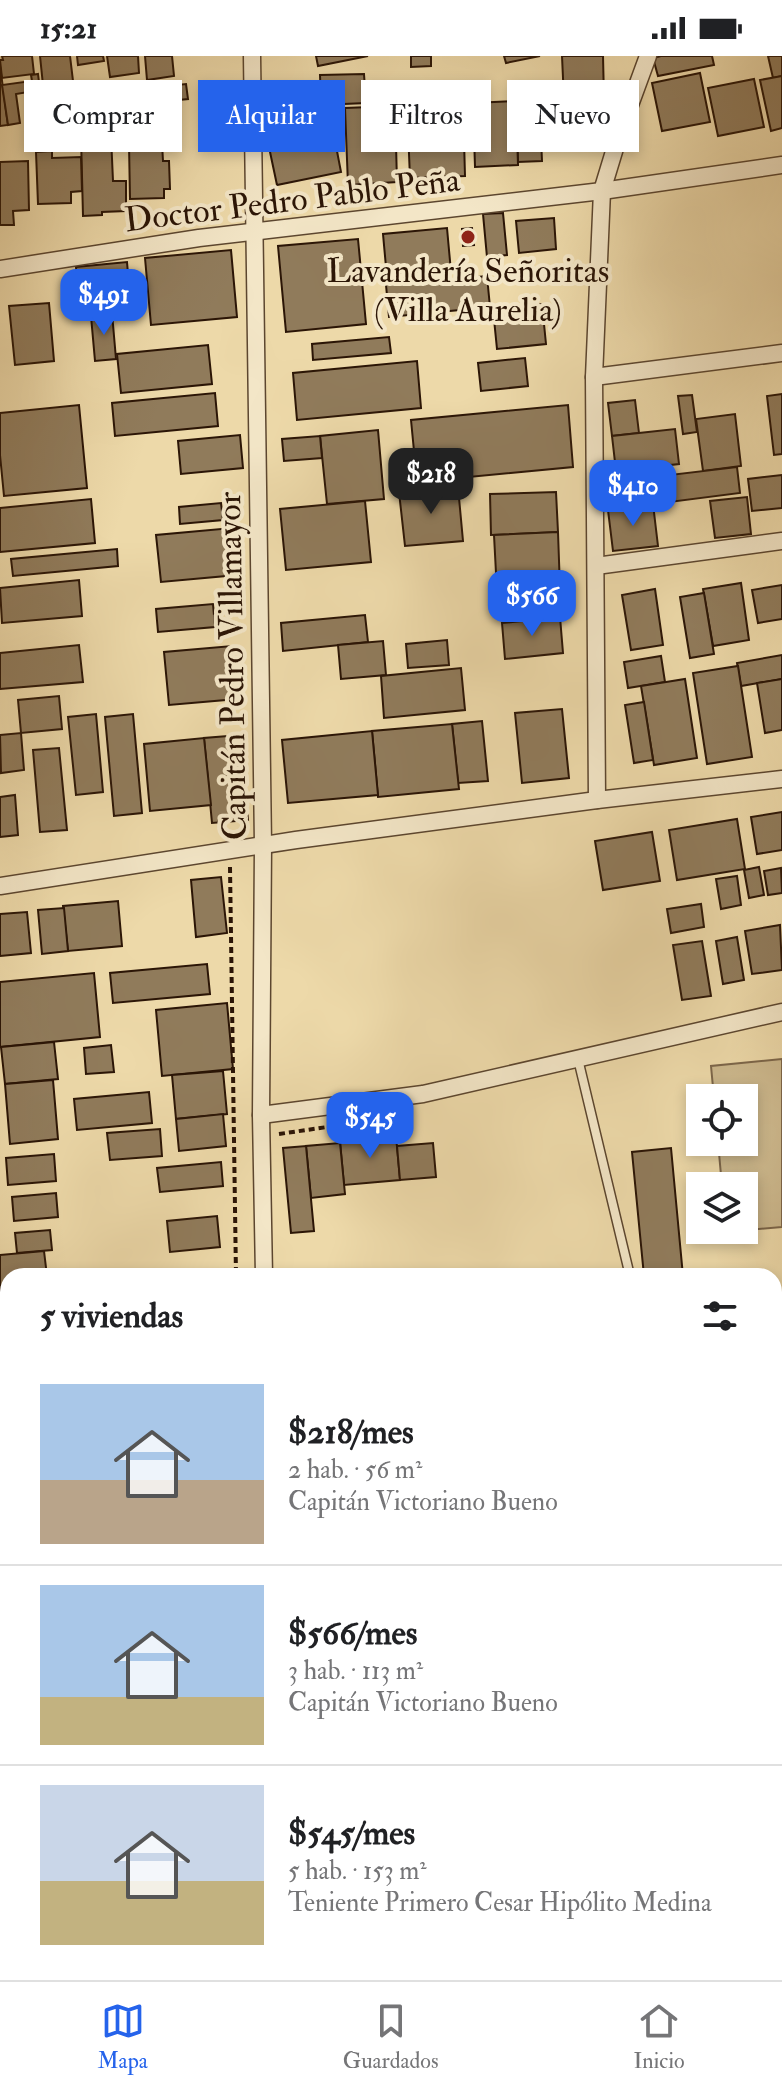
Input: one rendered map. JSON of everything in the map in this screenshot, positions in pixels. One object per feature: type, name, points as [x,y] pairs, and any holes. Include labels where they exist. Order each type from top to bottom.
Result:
[{"type":"street","name":"Capitán Pedro Villamayor","points":[[252,56],[263,845],[261,1115],[264,1268]]},
{"type":"street","points":[[597,800],[594,377],[602,191],[648,56]]},
{"type":"street","name":"Doctor Pedro Pablo Peña","points":[[0,269],[255,231],[602,191],[782,165]]},
{"type":"street","points":[[594,377],[782,353]]},
{"type":"street","points":[[596,566],[782,541]]},
{"type":"street","points":[[0,886],[263,845],[597,800],[782,779]]},
{"type":"street","points":[[261,1115],[423,1094],[782,1012]]},
{"type":"lane","points":[[578,1059],[628,1268]]},
{"type":"path","name":"Capitán Pedro Villamayor","points":[[231,868],[236,1268]]},
{"type":"shaded area","points":[[782,1059],[782,1227],[758,1229],[758,1172],[721,1172],[719,1156],[758,1156],[758,1084],[713,1084],[711,1066]]},
{"type":"building","points":[[2,56],[32,56],[34,74],[2,78]]},
{"type":"building","points":[[40,56],[70,56],[73,80],[42,80]]},
{"type":"building","points":[[77,56],[103,56],[104,61],[78,65]]},
{"type":"building","points":[[107,56],[138,56],[139,73],[110,77]]},
{"type":"building","points":[[145,56],[172,56],[174,76],[147,80]]},
{"type":"building","points":[[316,56],[368,56],[318,66]]},
{"type":"building","points":[[411,56],[431,56],[431,66],[411,67]]},
{"type":"building","points":[[504,56],[540,56],[506,63]]},
{"type":"building","points":[[562,56],[603,56],[604,80],[563,80]]},
{"type":"building","points":[[712,56],[714,65],[658,76],[653,58]]},
{"type":"building","points":[[768,56],[782,56],[782,76],[773,78]]},
{"type":"building","points":[[0,66],[8,125],[0,126]]},
{"type":"building","points":[[700,73],[710,122],[662,131],[652,83]]},
{"type":"building","points":[[364,74],[361,103],[345,104],[345,80],[320,80],[320,75]]},
{"type":"building","points":[[782,76],[782,128],[771,131],[760,80]]},
{"type":"building","points":[[754,79],[764,127],[718,136],[708,88]]},
{"type":"building","points":[[24,82],[24,93],[16,94],[20,123],[8,125],[2,85]]},
{"type":"building","points":[[182,84],[186,84],[188,99],[182,100]]},
{"type":"building","points":[[507,101],[507,152],[518,152],[518,165],[475,167],[475,152],[491,152],[491,102]]},
{"type":"building","points":[[361,107],[361,152],[396,152],[397,182],[348,185],[345,108]]},
{"type":"building","points":[[36,152],[52,152],[52,158],[81,157],[82,191],[71,192],[71,203],[38,204]]},
{"type":"building","points":[[81,152],[112,152],[113,181],[126,181],[126,211],[83,216]]},
{"type":"building","points":[[129,152],[162,152],[163,161],[169,161],[170,189],[164,189],[164,198],[130,199]]},
{"type":"building","points":[[270,152],[337,152],[341,172],[277,185]]},
{"type":"building","points":[[409,152],[464,152],[465,176],[410,178]]},
{"type":"building","points":[[518,152],[542,152],[542,161],[518,162]]},
{"type":"building","points":[[28,161],[29,210],[13,211],[14,225],[0,225],[0,162]]},
{"type":"building","points":[[503,213],[507,255],[487,257],[483,214]]},
{"type":"building","points":[[554,218],[556,249],[519,253],[516,221]]},
{"type":"building","points":[[447,228],[451,272],[387,278],[383,234]]},
{"type":"building","name":"Lavandería Señoritas (Villa Aurelia)","points":[[472,228],[474,245],[463,246],[462,229]]},
{"type":"building","points":[[358,239],[366,324],[286,332],[278,246]]},
{"type":"building","points":[[231,250],[237,317],[151,325],[145,258]]},
{"type":"building","points":[[127,262],[130,298],[79,303],[76,267]]},
{"type":"building","points":[[487,276],[490,307],[389,317],[386,285]]},
{"type":"building","points":[[49,303],[54,361],[15,365],[9,306]]},
{"type":"building","points":[[542,304],[546,344],[497,349],[493,309]]},
{"type":"building","points":[[112,313],[116,359],[95,361],[91,316]]},
{"type":"building","points":[[389,337],[391,353],[313,360],[312,344]]},
{"type":"building","points":[[208,345],[212,384],[121,393],[117,354]]},
{"type":"building","points":[[525,358],[528,386],[481,391],[478,363]]},
{"type":"building","points":[[417,361],[421,408],[297,420],[293,373]]},
{"type":"building","points":[[215,393],[218,426],[115,436],[112,403]]},
{"type":"building","points":[[782,394],[782,454],[774,455],[767,396]]},
{"type":"building","points":[[692,395],[697,432],[683,434],[678,396]]},
{"type":"building","points":[[635,400],[639,433],[612,436],[608,403]]},
{"type":"building","points":[[79,405],[87,488],[4,496],[0,413]]},
{"type":"building","points":[[568,405],[573,467],[417,482],[411,420]]},
{"type":"building","points":[[735,414],[741,466],[703,471],[696,419]]},
{"type":"building","points":[[675,429],[679,464],[616,471],[612,436]]},
{"type":"building","points":[[378,430],[384,499],[327,504],[320,436]]},
{"type":"building","points":[[240,435],[243,468],[181,474],[178,441]]},
{"type":"building","points":[[320,436],[322,458],[284,461],[282,439]]},
{"type":"building","points":[[737,467],[740,493],[623,508],[619,481]]},
{"type":"building","points":[[782,475],[782,508],[752,511],[748,479]]},
{"type":"building","points":[[458,487],[463,541],[405,546],[399,492]]},
{"type":"building","points":[[556,492],[558,532],[491,535],[490,494]]},
{"type":"building","points":[[747,497],[751,534],[715,538],[710,501]]},
{"type":"building","points":[[91,499],[95,543],[0,552],[0,508]]},
{"type":"building","points":[[365,501],[371,562],[286,570],[280,509]]},
{"type":"building","points":[[221,503],[223,520],[180,524],[179,507]]},
{"type":"building","points":[[653,504],[658,546],[613,551],[608,510]]},
{"type":"building","points":[[232,528],[237,575],[161,582],[156,535]]},
{"type":"building","points":[[558,532],[560,589],[497,592],[494,535]]},
{"type":"building","points":[[117,549],[118,566],[13,576],[11,559]]},
{"type":"building","points":[[79,580],[82,616],[2,623],[0,588]]},
{"type":"building","points":[[741,583],[749,640],[713,646],[703,589]]},
{"type":"building","points":[[782,585],[782,619],[758,623],[752,590]]},
{"type":"building","points":[[655,589],[663,645],[631,650],[622,595]]},
{"type":"building","points":[[704,593],[714,654],[690,658],[680,597]]},
{"type":"building","points":[[213,604],[215,627],[158,632],[156,609]]},
{"type":"building","points":[[365,615],[368,642],[283,651],[281,623]]},
{"type":"building","points":[[560,617],[563,653],[505,659],[502,623]]},
{"type":"building","points":[[447,640],[449,665],[408,668],[406,644]]},
{"type":"building","points":[[383,641],[386,675],[341,679],[338,645]]},
{"type":"building","points":[[79,645],[83,682],[0,689],[0,653]]},
{"type":"building","points":[[232,646],[237,699],[169,705],[164,652]]},
{"type":"building","points":[[782,655],[782,679],[741,686],[737,663]]},
{"type":"building","points":[[661,656],[665,682],[628,688],[624,662]]},
{"type":"building","points":[[738,666],[752,757],[707,764],[693,673]]},
{"type":"building","points":[[461,668],[465,710],[384,718],[381,676]]},
{"type":"building","points":[[685,679],[697,758],[654,765],[641,686]]},
{"type":"building","points":[[782,679],[782,730],[765,733],[757,683]]},
{"type":"building","points":[[59,696],[62,729],[21,733],[18,700]]},
{"type":"building","points":[[644,702],[653,760],[634,763],[625,705]]},
{"type":"building","points":[[562,709],[569,778],[522,783],[515,713]]},
{"type":"building","points":[[96,714],[103,792],[76,795],[68,717]]},
{"type":"building","points":[[133,714],[142,813],[114,816],[105,717]]},
{"type":"building","points":[[482,721],[488,781],[458,783],[452,724]]},
{"type":"building","points":[[452,724],[459,789],[378,797],[372,731]]},
{"type":"building","points":[[372,731],[378,795],[288,803],[282,740]]},
{"type":"building","points":[[21,733],[24,770],[1,773],[0,735]]},
{"type":"building","points":[[240,735],[248,820],[212,823],[204,738]]},
{"type":"building","points":[[204,738],[211,805],[150,811],[144,744]]},
{"type":"building","points":[[59,748],[67,830],[40,832],[33,750]]},
{"type":"building","points":[[15,795],[18,835],[0,837],[0,797]]},
{"type":"building","points":[[782,812],[782,850],[757,854],[751,817]]},
{"type":"building","points":[[737,819],[745,869],[677,880],[669,830]]},
{"type":"building","points":[[652,832],[660,881],[603,890],[595,841]]},
{"type":"building","points":[[759,867],[764,895],[749,898],[744,870]]},
{"type":"building","points":[[781,868],[782,893],[768,895],[764,871]]},
{"type":"building","points":[[737,876],[741,905],[721,909],[716,879]]},
{"type":"building","points":[[221,877],[227,933],[196,937],[191,880]]},
{"type":"building","points":[[118,901],[122,946],[68,951],[63,906]]},
{"type":"building","points":[[701,904],[704,927],[671,933],[667,909]]},
{"type":"building","points":[[64,908],[68,951],[42,954],[38,910]]},
{"type":"building","points":[[27,912],[31,953],[0,956],[0,914]]},
{"type":"building","points":[[780,925],[782,970],[752,974],[745,931]]},
{"type":"building","points":[[737,937],[744,980],[723,984],[716,941]]},
{"type":"building","points":[[702,941],[711,996],[682,1000],[673,945]]},
{"type":"building","points":[[207,964],[210,994],[113,1003],[110,973]]},
{"type":"building","points":[[94,973],[100,1037],[0,1047],[0,982]]},
{"type":"building","points":[[227,1003],[233,1069],[162,1076],[156,1010]]},
{"type":"building","points":[[54,1042],[58,1079],[5,1084],[1,1047]]},
{"type":"building","points":[[111,1045],[114,1072],[86,1074],[84,1048]]},
{"type":"building","points":[[223,1071],[227,1114],[176,1119],[172,1075]]},
{"type":"building","points":[[53,1080],[58,1139],[10,1144],[5,1084]]},
{"type":"building","points":[[149,1092],[152,1123],[77,1130],[74,1099]]},
{"type":"building","points":[[223,1114],[226,1146],[179,1151],[176,1119]]},
{"type":"building","points":[[160,1129],[162,1156],[110,1160],[107,1133]]},
{"type":"building","points":[[396,1136],[400,1180],[344,1185],[340,1141]]},
{"type":"building","points":[[340,1143],[345,1194],[311,1198],[306,1146]]},
{"type":"building","points":[[433,1143],[436,1177],[400,1180],[397,1146]]},
{"type":"building","points":[[306,1146],[314,1231],[291,1233],[283,1148]]},
{"type":"building","points":[[671,1148],[682,1268],[643,1268],[632,1152]]},
{"type":"building","points":[[54,1154],[56,1181],[8,1185],[6,1158]]},
{"type":"building","points":[[221,1162],[223,1186],[160,1192],[157,1168]]},
{"type":"building","points":[[56,1193],[58,1217],[14,1221],[12,1197]]},
{"type":"building","points":[[217,1216],[220,1247],[170,1252],[167,1221]]},
{"type":"building","points":[[50,1230],[52,1250],[17,1253],[15,1233]]},
{"type":"building","points":[[44,1251],[46,1268],[0,1268],[0,1255]]},
{"type":"place","name":"Lavandería Señoritas (Villa Aurelia)","points":[[468,237]]}]
